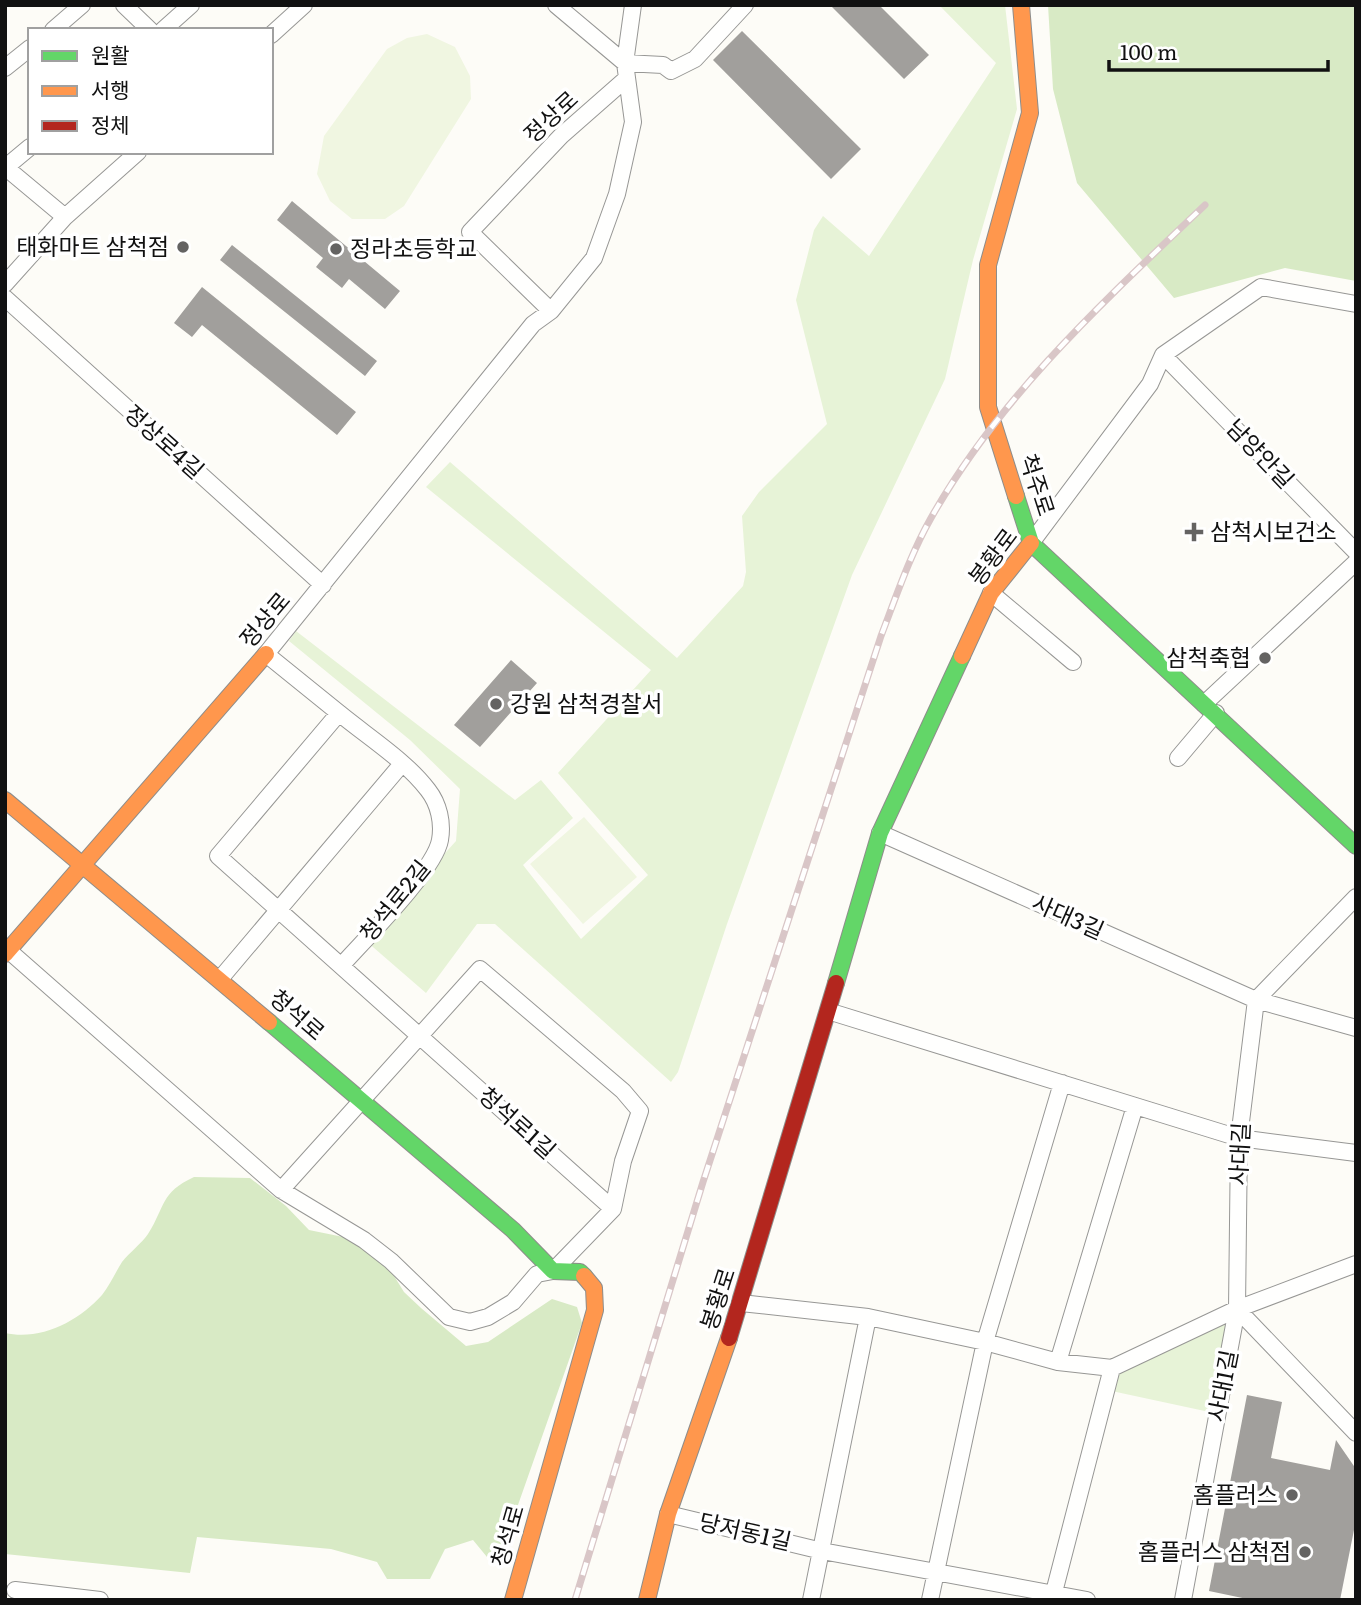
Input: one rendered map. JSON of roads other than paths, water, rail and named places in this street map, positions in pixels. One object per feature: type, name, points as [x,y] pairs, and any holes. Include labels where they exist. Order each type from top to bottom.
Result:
[{"type":"street","points":[[55,28],[82,5]]},
{"type":"street","points":[[124,5],[148,28]]},
{"type":"street","points":[[165,28],[191,5]]},
{"type":"street","points":[[273,33],[304,5]]},
{"type":"street","points":[[556,5],[626,71],[663,65],[671,71],[695,60],[745,5]]},
{"type":"street","name":"정상로","points":[[7,952],[266,654],[533,324],[551,311],[594,258],[617,194],[633,122],[626,71],[634,5]]},
{"type":"street","name":"척주로","points":[[1021,5],[1030,113],[988,265],[988,407],[1031,543],[1356,846]]},
{"type":"street","points":[[5,68],[28,50]]},
{"type":"street","name":"정상로","points":[[551,311],[470,232],[626,71]]},
{"type":"street","points":[[28,149],[6,167],[65,217]]},
{"type":"street","points":[[5,284],[65,217],[136,154]]},
{"type":"street","name":"봉황로","points":[[647,1600],[668,1514],[741,1303],[880,833],[991,593],[1150,384],[1163,355],[1261,287],[1356,304]]},
{"type":"street","name":"정상로4길","points":[[5,298],[323,585]]},
{"type":"street","name":"남양안길","points":[[1163,355],[1356,552]]},
{"type":"street","points":[[1178,758],[1210,709],[1356,562]]},
{"type":"street","points":[[991,593],[1073,662]]},
{"type":"street","name":"청석로2길","points":[[266,654],[401,765],[429,791],[441,815],[440,842],[423,871],[341,966]]},
{"type":"street","points":[[339,713],[218,856],[341,966]]},
{"type":"street","points":[[220,979],[401,765]]},
{"type":"street","name":"청석로","points":[[5,800],[363,1101],[513,1230],[553,1271],[580,1272],[594,1288],[595,1310],[513,1600]]},
{"type":"street","name":"사대3길","points":[[880,833],[1256,1000]]},
{"type":"street","points":[[1356,897],[1256,1000],[1356,1028]]},
{"type":"street","points":[[7,952],[281,1190],[364,1240],[391,1261],[449,1317],[470,1322],[488,1317],[513,1302],[537,1274],[553,1271],[613,1209],[623,1161],[640,1111],[623,1091],[480,969],[281,1190]]},
{"type":"street","name":"청석로1길","points":[[341,966],[613,1209]]},
{"type":"street","name":"사대길","points":[[1237,1309],[1239,1138],[1256,1000]]},
{"type":"street","points":[[828,1011],[1239,1138],[1356,1153]]},
{"type":"street","points":[[930,1600],[985,1342],[1062,1083]]},
{"type":"street","points":[[1058,1362],[1135,1106]]},
{"type":"street","points":[[1356,1264],[1237,1309],[1356,1433]]},
{"type":"street","points":[[741,1303],[868,1317],[985,1342],[1058,1362],[1112,1368],[1053,1597]]},
{"type":"street","name":"사대1길","points":[[1112,1368],[1237,1309]]},
{"type":"street","name":"사대1길","points":[[1183,1600],[1237,1309]]},
{"type":"street","points":[[822,1550],[868,1317]]},
{"type":"street","name":"당저동1길","points":[[668,1514],[822,1550],[1053,1597],[1087,1600]]},
{"type":"street","name":"당저동1길","points":[[811,1600],[822,1550]]},
{"type":"street","points":[[11,1592],[100,1600]]},
{"type":"railway","points":[[575,1600],[703,1182],[881,636],[916,547],[958,474],[988,431],[1021,391],[1092,314],[1205,205]]},
{"type":"place","name":"태화마트 삼척점","points":[[183,247]]},
{"type":"place","name":"정라초등학교","points":[[336,249]]},
{"type":"place","name":"삼척시보건소","points":[[1194,532]]},
{"type":"place","name":"삼척축협","points":[[1265,658]]},
{"type":"place","name":"강원 삼척경찰서","points":[[496,704]]},
{"type":"place","name":"홈플러스","points":[[1292,1495]]},
{"type":"place","name":"홈플러스 삼척점","points":[[1305,1552]]}]
